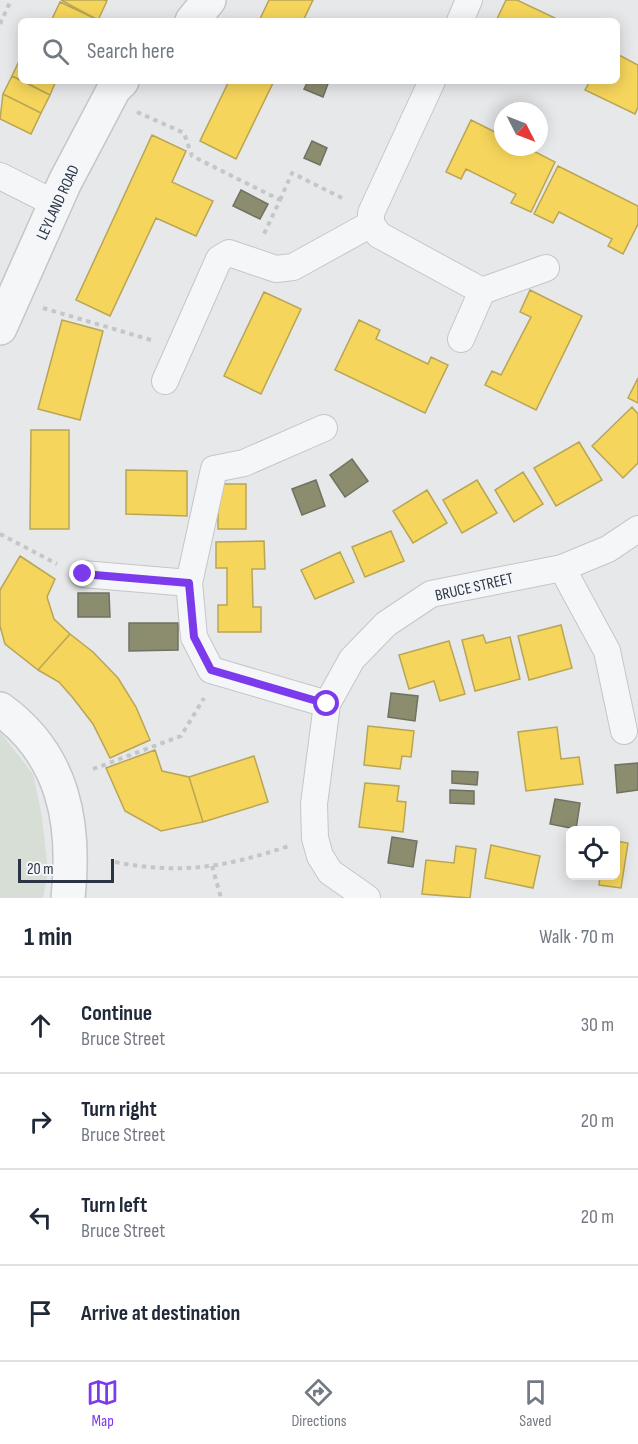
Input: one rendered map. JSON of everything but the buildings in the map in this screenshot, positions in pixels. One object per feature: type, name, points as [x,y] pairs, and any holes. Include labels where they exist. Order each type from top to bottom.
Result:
[{"type":"street","points":[[194,18],[209,0]]},
{"type":"street","points":[[461,18],[469,0]]},
{"type":"street","points":[[165,381],[219,259],[229,253],[276,269],[293,267],[371,218],[431,84]]},
{"type":"street","name":"LEYLAND ROAD","points":[[6,313],[56,204],[115,90]]},
{"type":"street","points":[[0,176],[56,204]]},
{"type":"street","points":[[371,218],[379,235],[482,291]]},
{"type":"street","points":[[461,339],[482,291],[546,268]]},
{"type":"street","points":[[324,428],[244,463],[214,469],[189,583],[194,637],[211,670],[327,704]]},
{"type":"street","name":"BRUCE STREET","points":[[354,895],[330,872],[320,856],[315,838],[314,804],[327,704],[352,659],[386,624],[431,594],[562,568],[608,549],[638,529]]},
{"type":"street","points":[[562,568],[607,651],[624,731]]},
{"type":"street","points":[[83,574],[189,583]]},
{"type":"street","points":[[0,709],[21,724],[48,760],[66,806],[71,853],[68,898]]},
{"type":"path","points":[[0,24],[11,0]]},
{"type":"path","points":[[115,90],[184,133],[192,156],[280,200]]},
{"type":"path","points":[[252,260],[292,173],[371,218]]},
{"type":"path","points":[[6,313],[180,349]]},
{"type":"path","points":[[0,534],[63,568],[83,574]]},
{"type":"path","points":[[93,769],[181,736],[220,672]]},
{"type":"path","points":[[115,862],[182,870],[239,863],[315,838]]},
{"type":"path","points":[[212,866],[221,898]]},
{"type":"shaded area","points":[[0,732],[33,774],[42,817],[48,871],[43,898],[0,898]]},
{"type":"route","points":[[83,574],[189,583],[194,637],[211,670],[327,704]]}]
